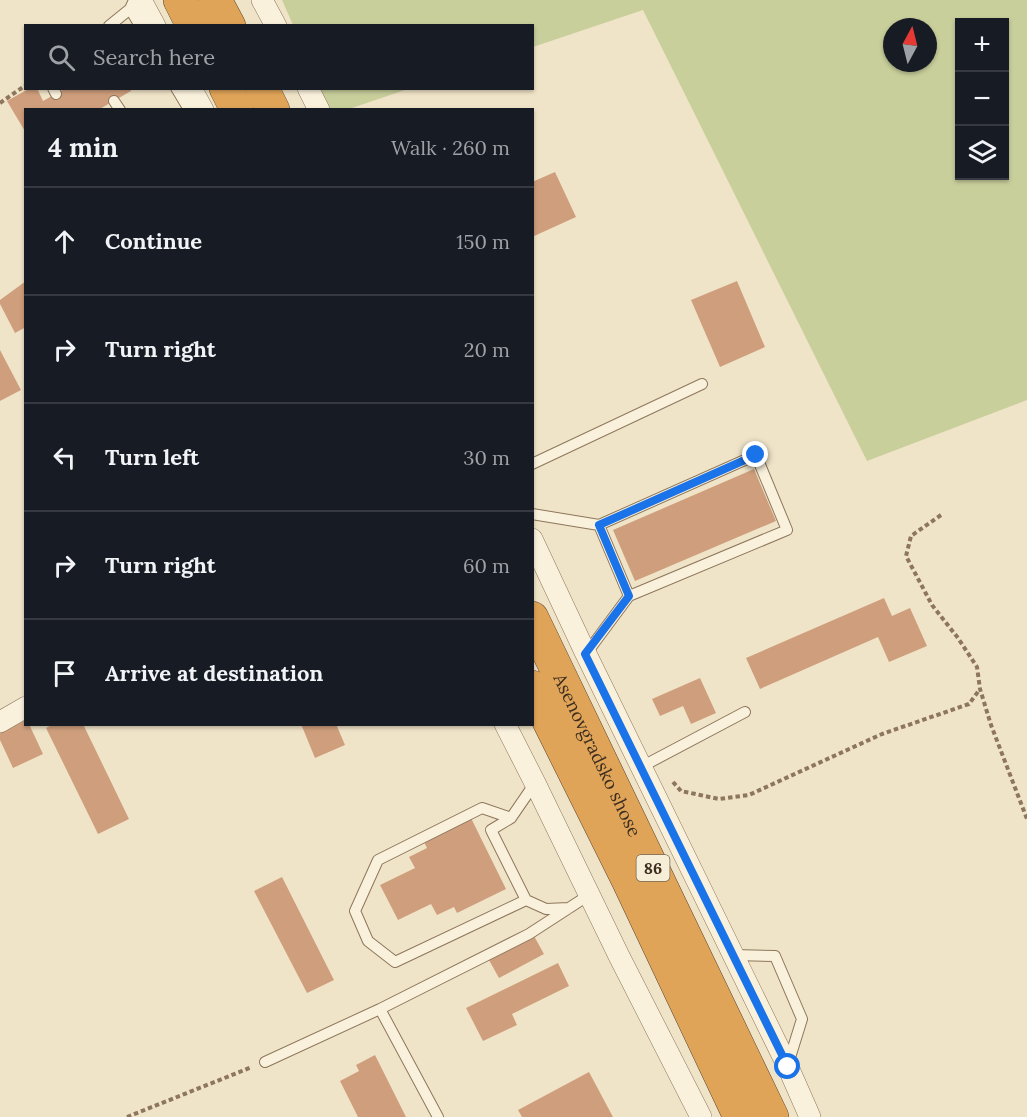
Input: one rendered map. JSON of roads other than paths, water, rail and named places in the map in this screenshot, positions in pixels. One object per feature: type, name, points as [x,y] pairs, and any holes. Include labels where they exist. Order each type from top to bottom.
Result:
[{"type":"highway","points":[[180,0],[193,24]]},
{"type":"highway","points":[[215,0],[228,24]]},
{"type":"highway","points":[[227,90],[236,108]]},
{"type":"highway","points":[[263,90],[272,108]]},
{"type":"highway","name":"Asenovgradsko shose","points":[[534,622],[772,1117]]},
{"type":"highway","name":"Asenovgradsko shose","points":[[534,691],[628,880],[741,1117]]},
{"type":"street","points":[[262,0],[275,24]]},
{"type":"street","points":[[135,3],[153,24]]},
{"type":"street","points":[[309,90],[318,108]]},
{"type":"street","points":[[534,543],[585,654],[647,764],[733,955],[810,1117]]},
{"type":"street","points":[[0,722],[24,709]]},
{"type":"street","points":[[506,726],[701,1117]]},
{"type":"lane","points":[[111,24],[135,3],[140,24]]},
{"type":"lane","points":[[178,90],[191,105]]},
{"type":"lane","points":[[534,463],[702,384]]},
{"type":"lane","points":[[534,514],[599,525],[756,455],[787,530],[629,596],[585,654]]},
{"type":"lane","points":[[599,525],[629,596]]},
{"type":"lane","points":[[647,764],[745,712]]},
{"type":"lane","points":[[535,783],[511,818],[491,830],[526,900],[546,909],[569,908]]},
{"type":"lane","points":[[511,818],[482,808],[378,860],[355,911],[368,941],[395,962],[526,900]]},
{"type":"lane","points":[[265,1062],[380,1009],[529,934],[590,896]]},
{"type":"lane","points":[[733,955],[775,956],[802,1019],[788,1067]]},
{"type":"lane","points":[[380,1009],[438,1117]]}]
